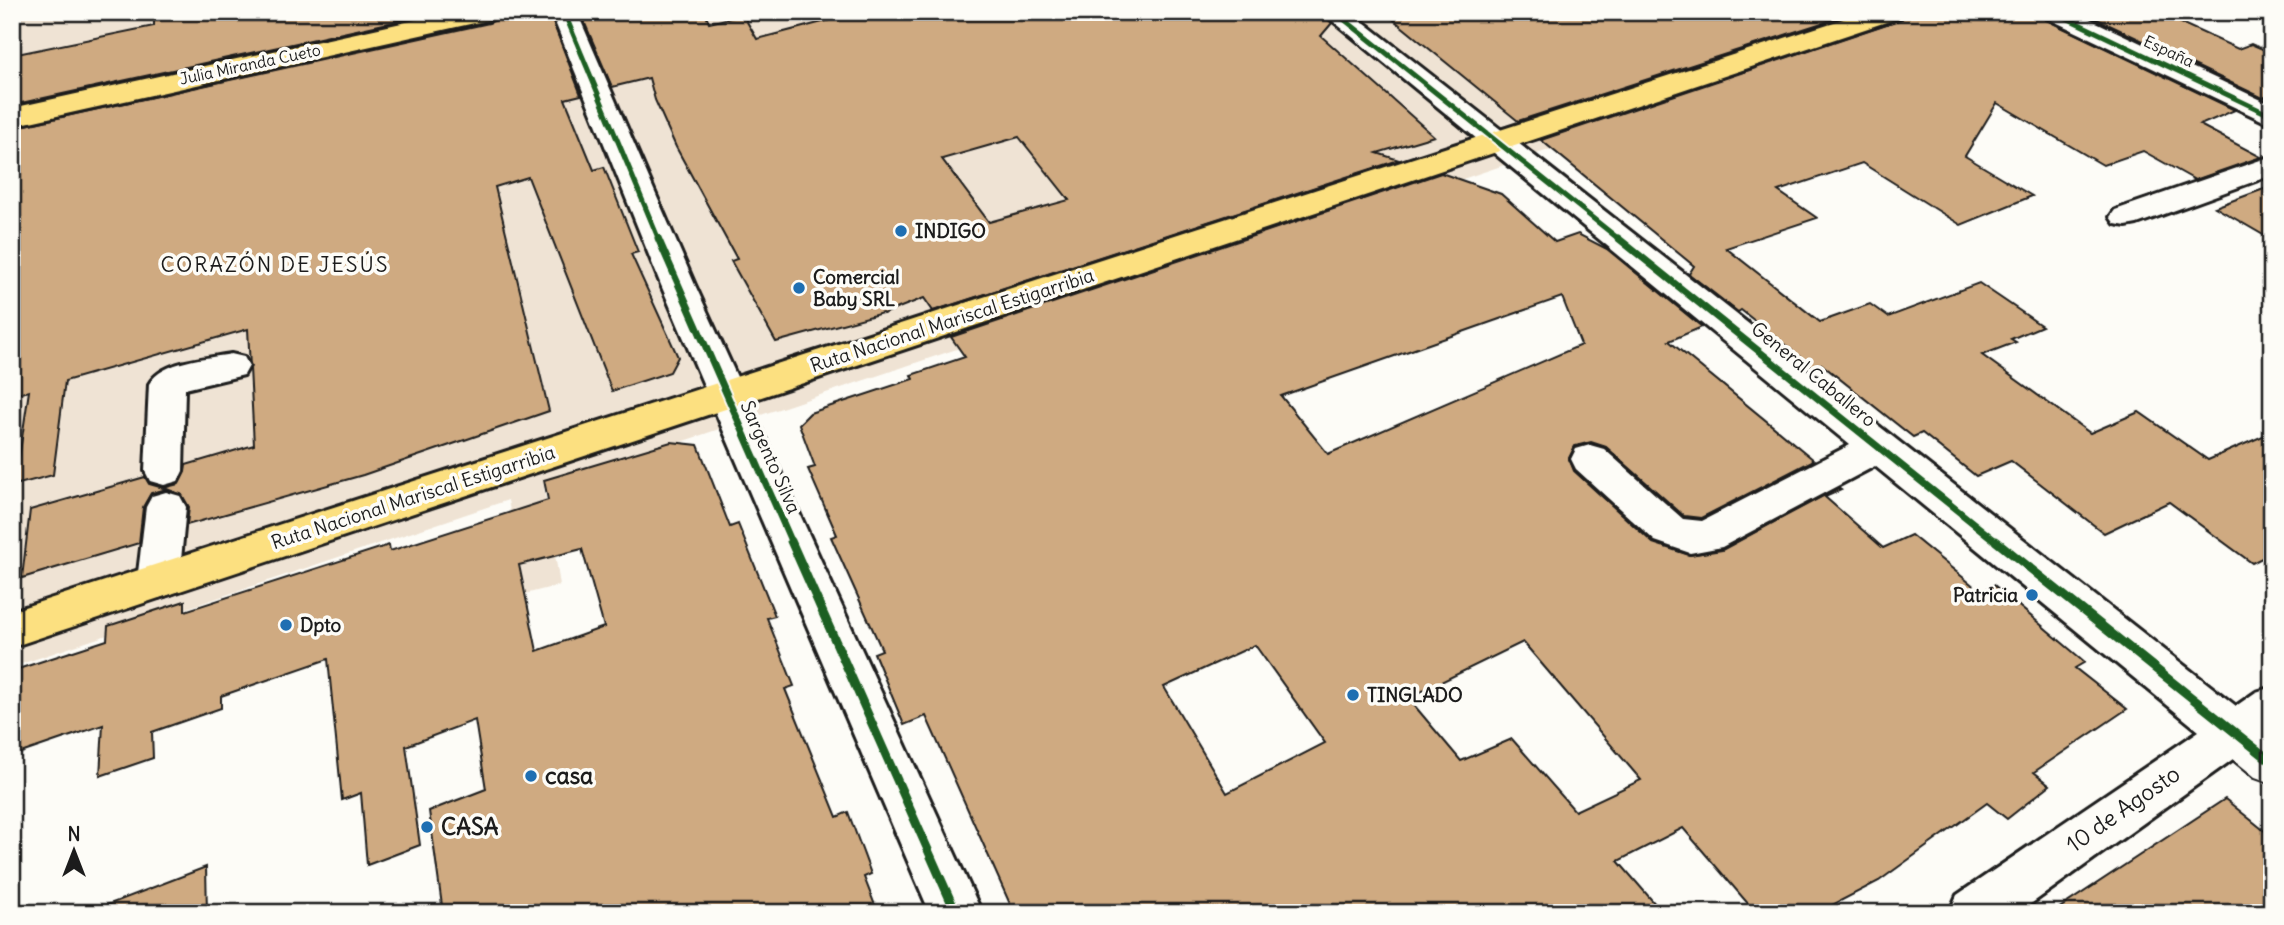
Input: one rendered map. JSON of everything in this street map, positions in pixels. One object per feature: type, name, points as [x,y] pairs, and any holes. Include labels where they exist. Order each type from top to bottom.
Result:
[{"type":"highway","name":"Julia Miranda Cueto","points":[[12,117],[431,18],[488,12]]},
{"type":"highway","name":"Ruta Nacional Mariscal Estigarribia","points":[[12,629],[1892,12]]},
{"type":"street","name":"Sargento Silva","points":[[564,12],[726,393],[956,913]]},
{"type":"street","name":"General Caballero","points":[[1335,12],[2272,762]]},
{"type":"street","name":"España","points":[[2054,12],[2272,116]]},
{"type":"street","points":[[2126,217],[2272,165]]},
{"type":"street","points":[[158,581],[165,489],[167,384],[176,378],[231,366]]},
{"type":"street","points":[[1590,458],[1670,530],[1690,537],[1708,536],[1879,447]]},
{"type":"street","name":"10 de Agosto","points":[[1975,913],[2272,706]]},
{"type":"shaded area","points":[[12,12],[1959,12],[544,488],[560,585],[525,594],[508,500],[12,667]]},
{"type":"building","points":[[154,12],[439,12],[12,105],[12,55],[154,26]]},
{"type":"building","points":[[503,12],[549,12],[581,95],[565,99],[594,170],[604,167],[638,252],[631,254],[678,357],[670,372],[612,391],[528,177],[495,187],[549,411],[363,475],[187,525],[189,507],[182,495],[167,489],[151,493],[143,507],[139,543],[22,578],[30,510],[145,477],[149,484],[163,488],[179,484],[186,465],[254,445],[248,329],[65,381],[53,475],[15,485],[29,391],[12,395],[12,128],[489,23],[498,19]]},
{"type":"building","points":[[580,12],[705,12],[709,23],[743,15],[757,39],[861,12],[1319,12],[1332,23],[1321,36],[1434,136],[1377,153],[1399,160],[933,311],[924,298],[883,314],[776,342],[731,261],[737,259],[676,147],[655,100],[649,78],[612,87]],"holes":[[[1019,137],[1069,200],[989,222],[942,159]]]},
{"type":"building","points":[[1384,12],[1856,12],[1518,121]]},
{"type":"building","points":[[1907,12],[2039,12],[2044,19],[2235,110],[2200,125],[2261,157],[2195,180],[2143,151],[2103,165],[1997,103],[1965,156],[2032,196],[1961,225],[1862,163],[1778,191],[1817,218],[1726,248],[1820,322],[1870,304],[1888,317],[1979,283],[2042,326],[2011,339],[2016,342],[1982,355],[2090,433],[2139,412],[2208,460],[2272,432],[2272,553],[2252,563],[2169,502],[2104,533],[2011,461],[1976,476],[1922,433],[1913,437],[1821,364],[1813,367],[1741,310],[1738,312],[1689,274],[1694,266],[1541,140],[1902,19]]},
{"type":"building","points":[[2082,12],[2157,12],[2238,49],[2251,44],[2272,53],[2272,94],[2263,98]]},
{"type":"building","points":[[1441,173],[1501,194],[1555,242],[1578,234],[1607,249],[1702,327],[1669,341],[1814,460],[1701,518],[1684,516],[1606,447],[1591,442],[1575,446],[1569,458],[1574,471],[1653,543],[1689,555],[1722,550],[1838,488],[1841,490],[1825,497],[1883,548],[1911,535],[1981,592],[1994,585],[2085,662],[2075,668],[2127,709],[2034,772],[2050,785],[2007,819],[1987,803],[1879,881],[1817,913],[1756,913],[1683,828],[1618,861],[1663,913],[1014,913],[926,716],[904,725],[874,653],[882,650],[831,537],[837,535],[808,469],[815,467],[799,424],[810,413],[913,379],[911,375],[965,357],[951,337]],"holes":[[[1562,297],[1581,345],[1328,454],[1281,396]],[[1523,642],[1641,780],[1575,811],[1512,739],[1461,761],[1408,698]],[[1255,645],[1325,743],[1227,793],[1164,687]]]},
{"type":"building","points":[[2272,186],[2272,240],[2215,207]]},
{"type":"building","points":[[671,442],[698,445],[730,527],[738,524],[775,616],[767,618],[794,686],[785,689],[837,817],[848,812],[871,874],[864,877],[878,913],[443,913],[429,811],[486,789],[475,720],[406,746],[420,845],[367,865],[361,793],[342,800],[328,659],[221,696],[221,708],[152,732],[153,758],[100,776],[103,725],[12,756],[12,671],[107,640],[108,626],[185,601],[185,611],[389,545],[390,551],[548,500],[544,480]],"holes":[[[582,549],[604,627],[537,651],[519,565]]]},
{"type":"building","points":[[2225,799],[2272,837],[2272,913],[2052,913]]},
{"type":"building","points":[[206,867],[207,913],[95,913],[94,910]]},
{"type":"cycle path","points":[[564,12],[678,285],[956,913]]},
{"type":"cycle path","points":[[1335,12],[2272,762]]},
{"type":"cycle path","points":[[2054,12],[2272,116]]},
{"type":"place","name":"INDIGO","points":[[901,231]]},
{"type":"place","name":"Comercial Baby SRL","points":[[799,288]]},
{"type":"place","name":"Patricia","points":[[2032,595]]},
{"type":"place","name":"Dpto","points":[[286,625]]},
{"type":"place","name":"TINGLADO","points":[[1353,695]]},
{"type":"place","name":"casa","points":[[531,776]]},
{"type":"place","name":"CASA","points":[[427,827]]},
{"type":"district","name":"CORAZÓN DE JESÚS","points":[[275,265]]}]
